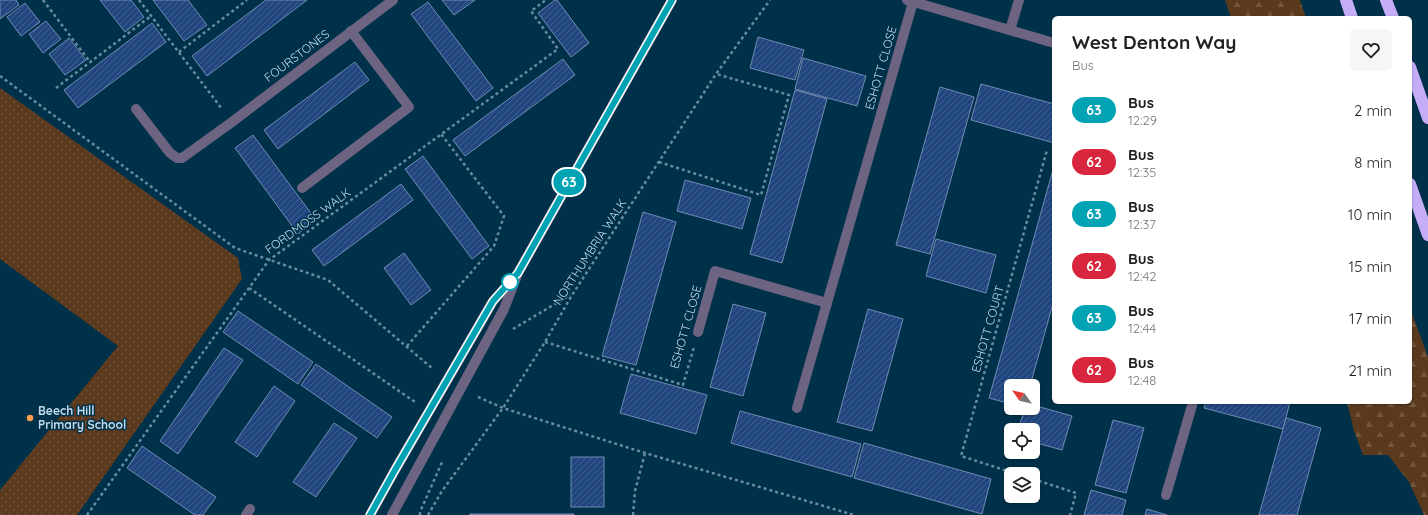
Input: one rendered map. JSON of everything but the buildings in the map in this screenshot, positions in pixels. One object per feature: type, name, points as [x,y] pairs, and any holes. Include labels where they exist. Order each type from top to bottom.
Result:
[{"type":"highway","points":[[1346,0],[1351,16]]},
{"type":"highway","points":[[1386,0],[1392,16]]},
{"type":"highway","points":[[1412,73],[1428,118]]},
{"type":"highway","points":[[1412,190],[1428,235]]},
{"type":"street","name":"FOURSTONES","points":[[136,109],[170,153],[177,158],[182,158],[218,133],[393,0]]},
{"type":"street","points":[[392,515],[504,309],[518,273],[672,0]]},
{"type":"street","points":[[1010,30],[1019,0]]},
{"type":"street","points":[[910,1],[1052,42]]},
{"type":"street","name":"ESHOTT CLOSE","points":[[797,408],[910,1]]},
{"type":"street","points":[[302,188],[409,107],[351,31]]},
{"type":"street","name":"ESHOTT CLOSE","points":[[698,332],[715,271],[827,303]]},
{"type":"street","points":[[370,515],[493,301],[518,273]]},
{"type":"street","points":[[1166,495],[1192,404]]},
{"type":"path","points":[[43,0],[90,62]]},
{"type":"path","points":[[139,0],[232,122]]},
{"type":"path","points":[[179,52],[247,0]]},
{"type":"path","name":"FORDMOSS WALK","points":[[87,515],[269,260],[558,49],[531,11],[546,0]]},
{"type":"path","name":"NORTHUMBRIA WALK","points":[[428,515],[442,491],[503,408],[545,342],[572,295],[716,74],[770,0]]},
{"type":"path","points":[[56,88],[151,16]]},
{"type":"path","points":[[659,162],[761,195],[789,95],[716,74]]},
{"type":"path","points":[[0,76],[235,248],[328,280],[433,369]]},
{"type":"path","points":[[407,346],[494,246],[504,216],[441,134]]},
{"type":"path","name":"ESHOTT COURT","points":[[1004,470],[962,456],[1047,150]]},
{"type":"path","points":[[250,288],[417,403]]},
{"type":"path","points":[[509,335],[513,328],[572,295]]},
{"type":"path","name":"ESHOTT CLOSE","points":[[545,342],[682,385],[698,332]]},
{"type":"path","points":[[478,397],[503,408],[645,453],[854,515]]},
{"type":"path","points":[[633,515],[635,491],[645,453]]},
{"type":"path","points":[[420,515],[445,455]]},
{"type":"path","points":[[1040,481],[1076,493],[1070,515]]},
{"type":"green space","points":[[1225,0],[1300,0],[1305,16],[1230,16]]},
{"type":"green space","points":[[0,88],[238,258],[242,279],[77,515],[0,515],[0,490],[118,346],[0,259]]},
{"type":"green space","points":[[1412,313],[1428,357],[1428,515],[1424,515],[1409,482],[1388,455],[1363,455],[1354,431],[1347,404],[1412,404]]},
{"type":"bus line","name":"63","points":[[370,515],[493,301],[518,273],[672,0]]},
{"type":"place","name":"Beech Hill Primary School","points":[[30,418]]}]
